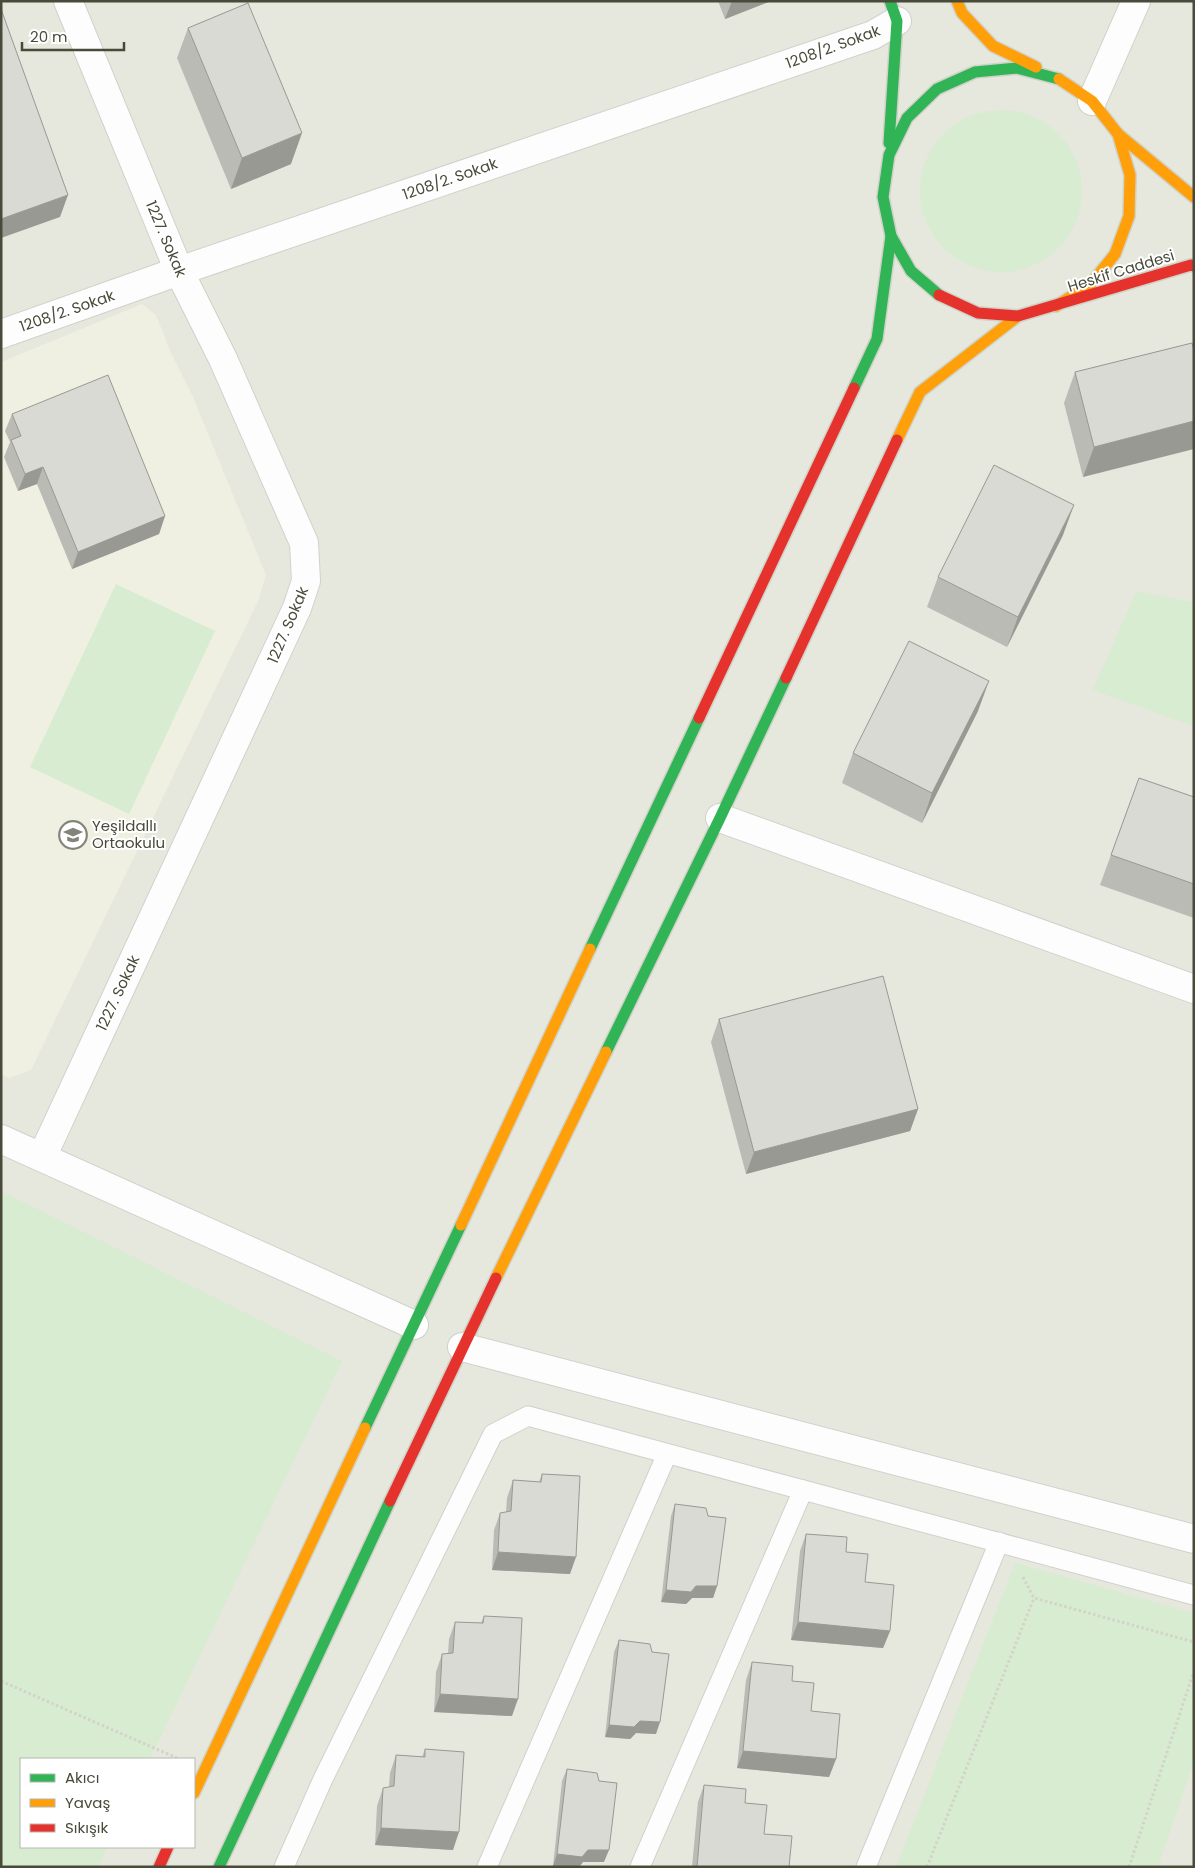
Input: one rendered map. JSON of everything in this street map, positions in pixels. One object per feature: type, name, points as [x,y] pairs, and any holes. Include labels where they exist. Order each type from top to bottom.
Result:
[{"type":"main road","points":[[957,1],[962,13],[994,46],[1057,78],[1092,101],[1118,134],[1194,197]]},
{"type":"main road","points":[[894,11],[889,155],[883,197],[891,236],[911,271],[941,297],[978,313],[1018,316],[1056,306],[1090,285],[1115,254],[1129,216],[1130,174],[1118,134]]},
{"type":"main road","points":[[889,155],[907,118],[937,88],[975,72],[1009,68],[1017,68],[1057,78]]},
{"type":"main road","points":[[195,1791],[876,339],[891,236]]},
{"type":"main road","name":"Heskif Caddesi","points":[[1056,306],[1191,265],[1194,266]]},
{"type":"main road","points":[[219,1867],[462,1347],[720,818],[920,392],[1018,316]]},
{"type":"main road","points":[[159,1867],[168,1848]]},
{"type":"street","name":"1227. Sokak","points":[[42,1157],[298,608],[306,581],[304,542],[223,359],[179,271],[68,1]]},
{"type":"street","points":[[1092,101],[1136,1]]},
{"type":"street","name":"1208/2. Sokak","points":[[1,334],[179,271],[873,35],[894,11]]},
{"type":"street","points":[[720,818],[1194,989]]},
{"type":"street","points":[[1,1139],[414,1325]]},
{"type":"street","points":[[462,1347],[1194,1539]]},
{"type":"lane","points":[[284,1867],[323,1778],[493,1434],[528,1416],[1194,1595]]},
{"type":"lane","points":[[487,1867],[667,1454]]},
{"type":"lane","points":[[640,1867],[804,1490]]},
{"type":"lane","points":[[866,1867],[999,1542]]},
{"type":"path","points":[[1020,1572],[1034,1598],[1194,1642]]},
{"type":"path","points":[[927,1867],[1034,1598]]},
{"type":"path","points":[[1129,1867],[1194,1671]]},
{"type":"path","points":[[1,1681],[178,1758]]},
{"type":"shaded area","points":[[1,1],[1194,1],[1194,1867],[1,1867]]},
{"type":"shaded area","name":"Yeşildallı Ortaokulu","points":[[142,304],[156,315],[171,353],[193,397],[266,575],[258,601],[31,1070],[9,1078],[1,1074],[1,362]]},
{"type":"green space","points":[[1009,110],[1025,113],[1039,119],[1059,133],[1069,146],[1079,167],[1082,191],[1079,215],[1069,236],[1059,249],[1046,259],[1025,269],[993,272],[977,269],[963,263],[949,254],[938,243],[923,215],[920,183],[923,167],[929,153],[938,139],[949,128],[977,113]]},
{"type":"green space","points":[[116,584],[215,631],[129,814],[30,767]]},
{"type":"green space","points":[[1136,592],[1194,602],[1194,726],[1093,690]]},
{"type":"green space","points":[[1,1191],[342,1361],[150,1758],[20,1758],[20,1848],[107,1848],[98,1867],[1,1867]]},
{"type":"green space","points":[[1015,1563],[1194,1613],[1194,1761],[1158,1867],[896,1867]]},
{"type":"building","points":[[248,3],[302,133],[242,158],[188,28]]},
{"type":"building","points":[[1,9],[68,195],[1,219]]},
{"type":"building","points":[[1192,343],[1194,351],[1194,421],[1094,447],[1075,372]]},
{"type":"building","points":[[108,375],[165,516],[78,552],[43,467],[25,474],[11,440],[21,436],[12,414]]},
{"type":"building","points":[[994,465],[1074,505],[1018,617],[938,577]]},
{"type":"building","points":[[909,641],[989,681],[932,793],[853,753]]},
{"type":"building","points":[[1139,778],[1194,797],[1194,884],[1111,855]]},
{"type":"building","points":[[883,976],[918,1109],[754,1152],[719,1019]]},
{"type":"building","points":[[542,1474],[580,1476],[576,1557],[498,1552],[500,1513],[511,1511],[513,1480],[541,1482]]},
{"type":"building","points":[[675,1504],[706,1508],[708,1516],[726,1518],[717,1586],[696,1586],[691,1592],[666,1590]]},
{"type":"building","points":[[806,1534],[847,1537],[846,1552],[868,1554],[865,1582],[894,1585],[890,1631],[798,1622]]},
{"type":"building","points":[[484,1616],[522,1618],[518,1699],[440,1694],[442,1654],[453,1653],[455,1622],[483,1623]]},
{"type":"building","points":[[619,1640],[650,1644],[652,1652],[669,1654],[660,1722],[640,1721],[634,1727],[609,1725]]},
{"type":"building","points":[[752,1662],[793,1666],[792,1681],[814,1683],[811,1711],[840,1714],[836,1759],[743,1751]]},
{"type":"building","points":[[425,1749],[464,1752],[459,1832],[381,1828],[383,1788],[394,1786],[396,1755],[425,1757]]},
{"type":"building","points":[[567,1769],[597,1773],[599,1781],[617,1783],[609,1850],[588,1850],[582,1857],[557,1854]]},
{"type":"building","points":[[704,1785],[746,1789],[745,1803],[767,1805],[764,1834],[792,1836],[789,1867],[697,1867]]},
{"type":"traffic: fast","points":[[889,143],[897,21],[890,1]]},
{"type":"traffic: fast","points":[[939,295],[911,271],[891,236],[883,197],[889,155],[907,118],[937,89],[975,72],[1017,68],[1059,79]]},
{"type":"traffic: fast","points":[[854,388],[877,339],[891,236]]},
{"type":"traffic: fast","points":[[606,1052],[786,678]]},
{"type":"traffic: fast","points":[[590,949],[699,718]]},
{"type":"traffic: fast","points":[[365,1428],[461,1225]]},
{"type":"traffic: fast","points":[[219,1867],[390,1501]]},
{"type":"traffic: slow","points":[[957,1],[962,13],[993,46],[1036,67]]},
{"type":"traffic: slow","points":[[1056,306],[1090,285],[1115,254],[1129,216],[1130,175],[1118,134],[1092,101],[1059,79]]},
{"type":"traffic: slow","points":[[1118,134],[1194,197]]},
{"type":"traffic: slow","points":[[897,440],[920,392],[1018,316]]},
{"type":"traffic: slow","points":[[461,1225],[590,949]]},
{"type":"traffic: slow","points":[[496,1278],[606,1052]]},
{"type":"traffic: slow","points":[[195,1791],[365,1428]]},
{"type":"traffic: jam","points":[[939,295],[978,313],[1018,316],[1191,265],[1194,266]]},
{"type":"traffic: jam","points":[[699,718],[854,388]]},
{"type":"traffic: jam","points":[[786,678],[897,440]]},
{"type":"traffic: jam","points":[[390,1501],[496,1278]]},
{"type":"traffic: jam","points":[[159,1867],[168,1848]]},
{"type":"place","name":"Yeşildallı Ortaokulu","points":[[73,835]]}]
